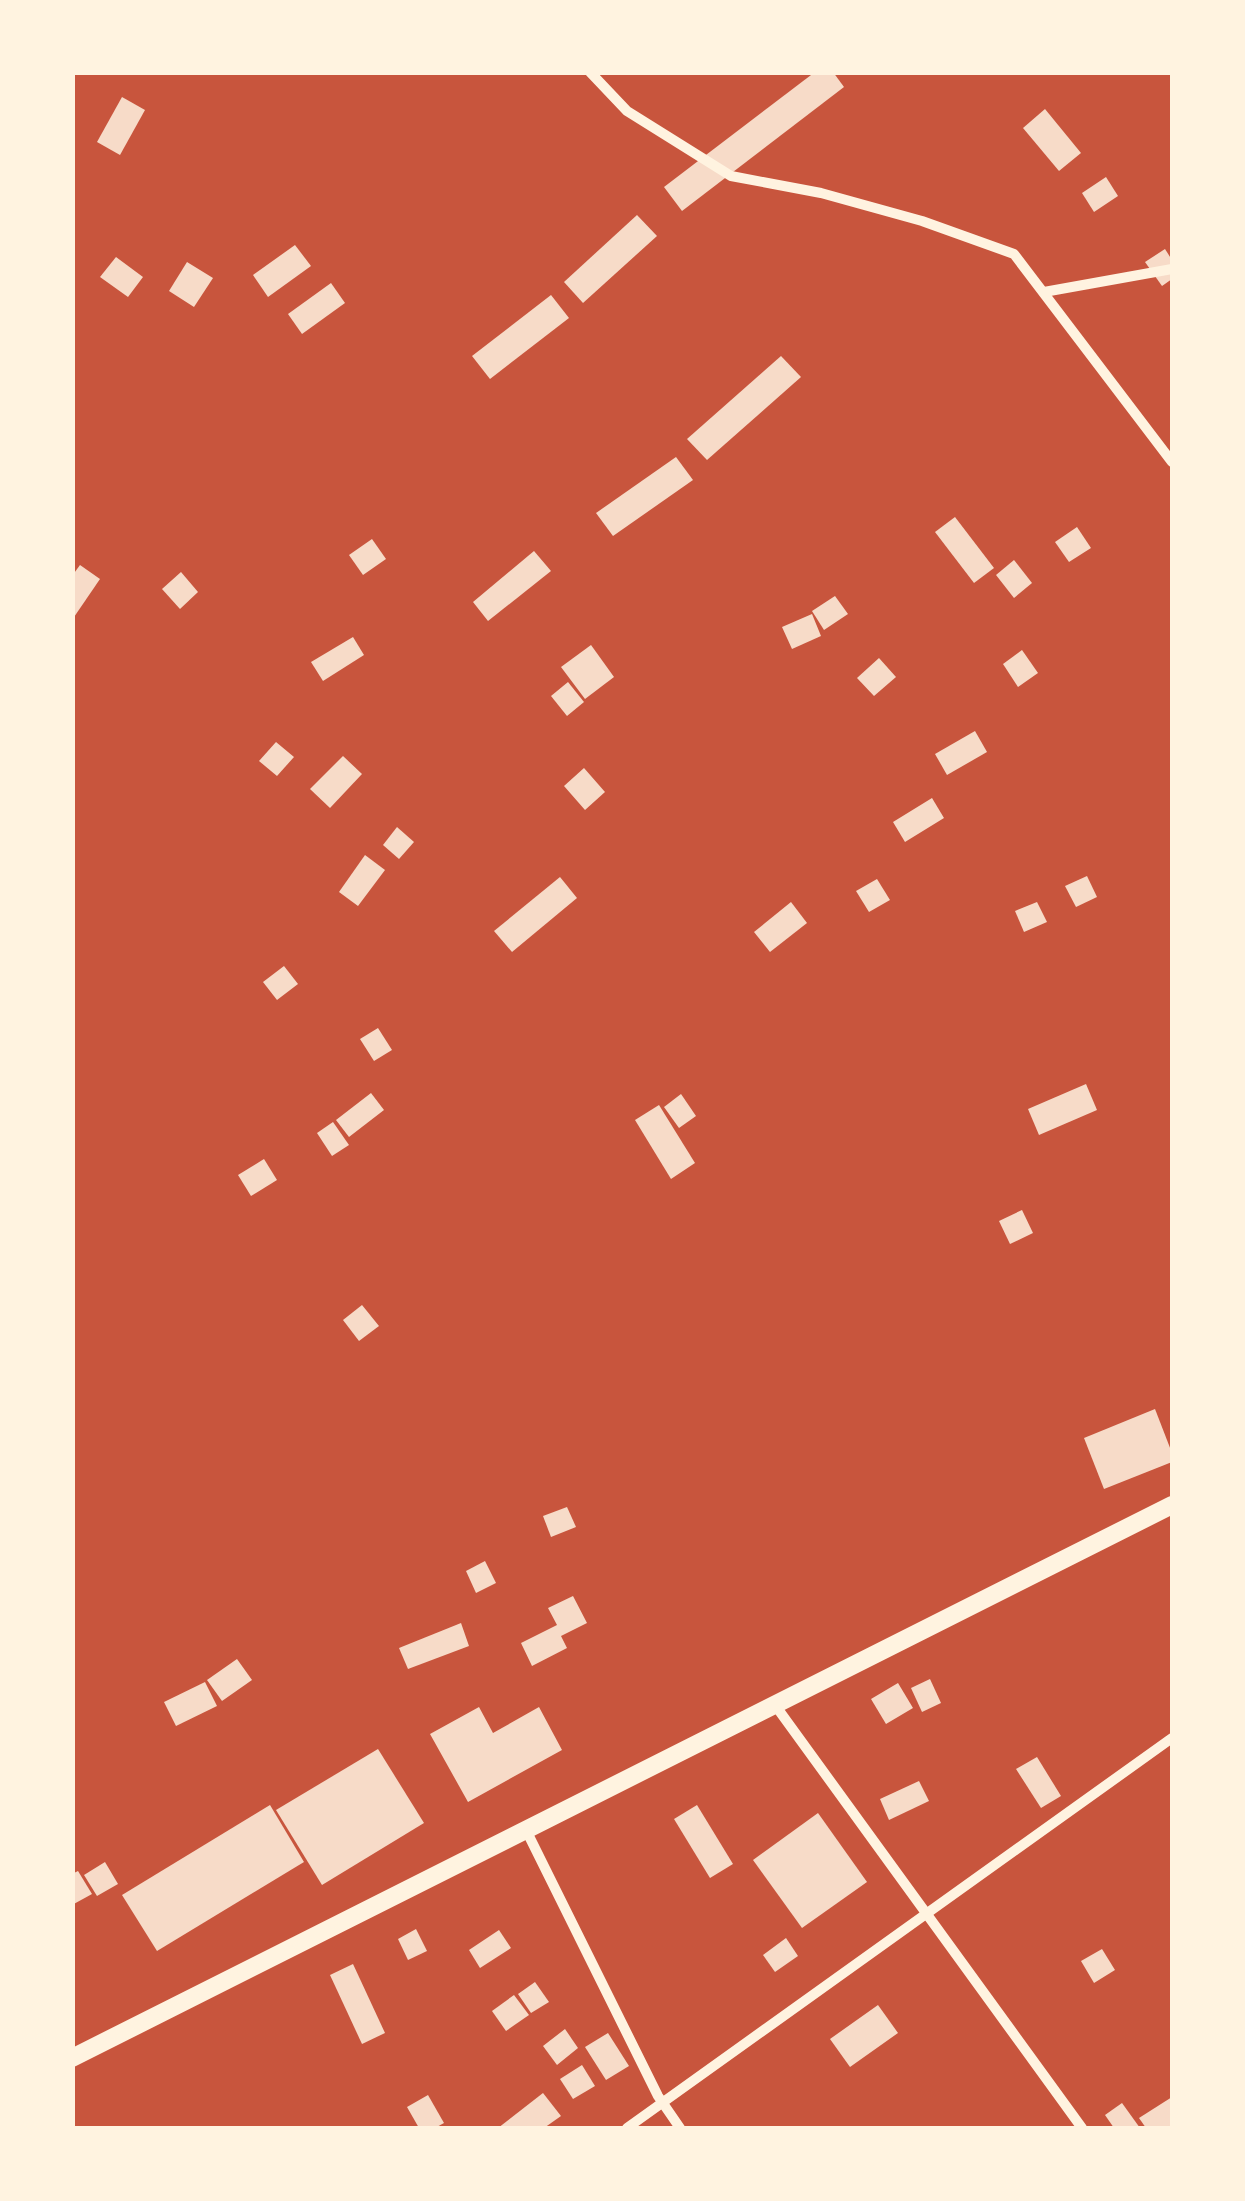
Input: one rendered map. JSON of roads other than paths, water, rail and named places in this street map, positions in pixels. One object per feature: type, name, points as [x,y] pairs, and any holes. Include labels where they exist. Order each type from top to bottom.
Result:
[{"type":"street","points":[[590,72],[626,112],[731,176],[820,193],[905,216],[1014,254],[1172,462]]},
{"type":"street","points":[[1044,292],[1172,269]]},
{"type":"street","points":[[72,2058],[1172,1505]]},
{"type":"street","points":[[775,1705],[1082,2128]]},
{"type":"street","points":[[627,2128],[1172,1738]]},
{"type":"street","points":[[526,1830],[664,2105],[680,2128]]}]
